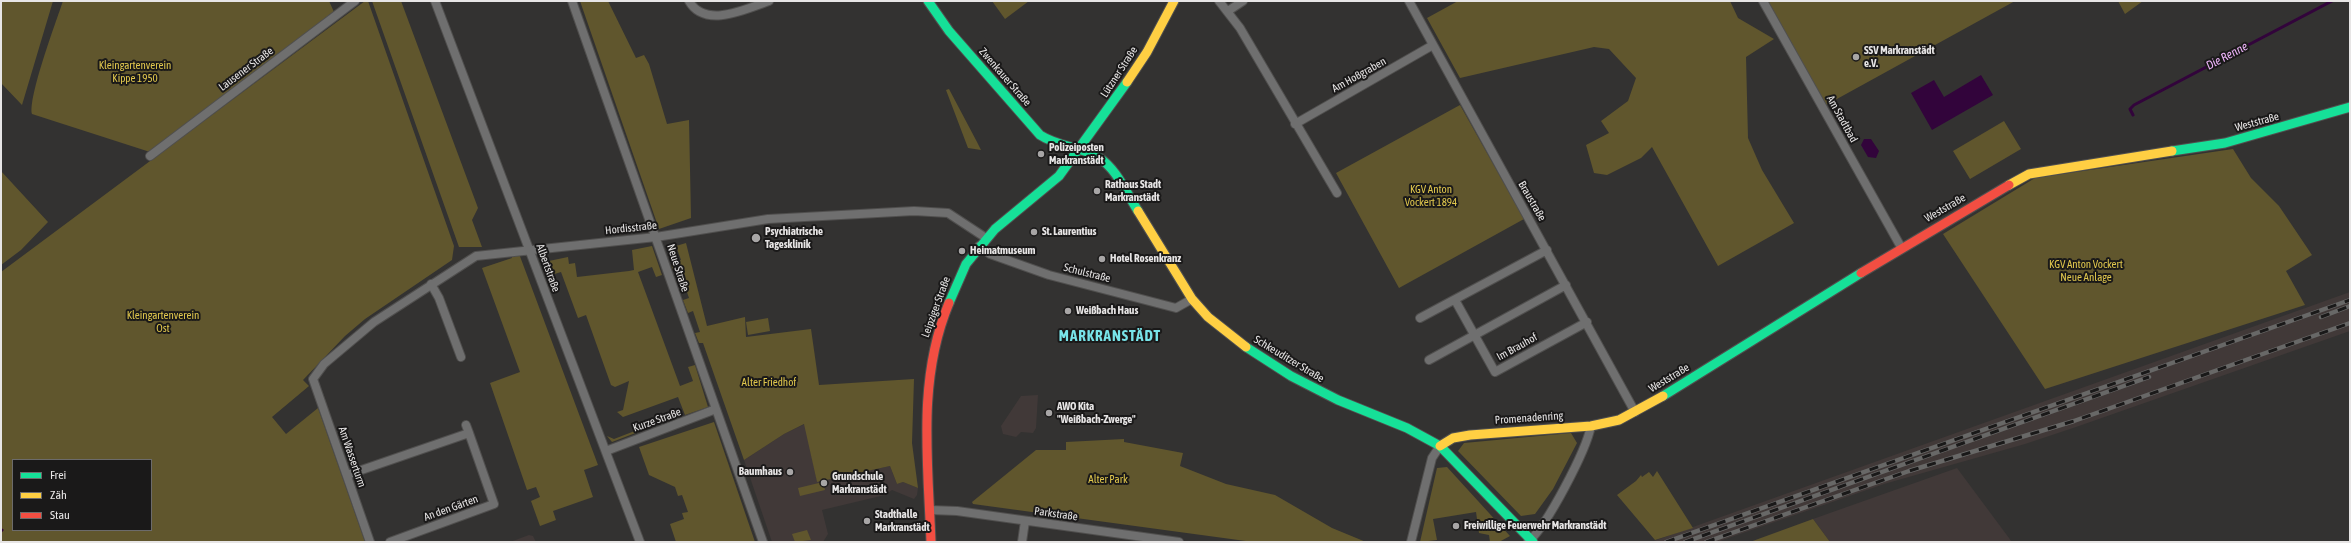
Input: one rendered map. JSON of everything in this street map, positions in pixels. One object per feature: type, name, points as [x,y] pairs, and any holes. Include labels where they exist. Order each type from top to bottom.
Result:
[{"type":"main road","name":"Zwenkauer Straße","points":[[928,1],[949,30],[1029,125],[1050,142],[1078,151]]},
{"type":"main road","name":"Lützner Straße","points":[[1078,151],[1110,108],[1147,52],[1174,1]]},
{"type":"main road","name":"Weststraße","points":[[1591,426],[1619,420],[1636,412],[1901,248],[2029,174],[2225,143],[2350,107]]},
{"type":"main road","name":"Leipziger Straße","points":[[931,542],[926,407],[931,364],[942,320],[966,264],[979,246],[986,238],[1059,176],[1078,151]]},
{"type":"main road","name":"Schkeuditzer Straße","points":[[1078,151],[1097,156],[1112,169],[1192,299],[1208,318],[1252,352],[1291,376],[1338,400],[1407,428],[1440,446],[1531,541]]},
{"type":"main road","name":"Promenadenring","points":[[1440,446],[1453,438],[1470,435],[1591,426]]},
{"type":"street","name":"Lausener Straße","points":[[150,156],[355,1]]},
{"type":"street","name":"Albertstraße","points":[[435,1],[640,542]]},
{"type":"street","name":"Neue Straße","points":[[572,1],[763,542]]},
{"type":"street","points":[[689,1],[699,12],[715,16],[725,15],[769,1]]},
{"type":"street","points":[[1219,1],[1228,11],[1337,193]]},
{"type":"street","points":[[1228,11],[1243,1]]},
{"type":"street","name":"Braustraße","points":[[1409,1],[1636,412]]},
{"type":"street","name":"Am Stadtbad","points":[[1763,1],[1901,248]]},
{"type":"street","name":"Am Hoßgraben","points":[[1295,124],[1434,45]]},
{"type":"street","name":"Hordisstraße","points":[[313,379],[324,364],[369,326],[431,284],[476,256],[656,237],[753,221],[914,211],[948,214],[986,238]]},
{"type":"street","name":"Schulstraße","points":[[979,246],[990,254],[1049,275],[1176,308],[1192,299]]},
{"type":"street","points":[[1420,318],[1547,250]]},
{"type":"street","points":[[431,284],[439,298],[461,357]]},
{"type":"street","points":[[1429,360],[1566,285]]},
{"type":"street","name":"Im Brauhof","points":[[1456,300],[1474,336],[1495,372],[1587,322]]},
{"type":"street","name":"Am Wasserturm","points":[[313,379],[370,542]]},
{"type":"street","name":"Kurze Straße","points":[[606,451],[716,409]]},
{"type":"street","points":[[1531,541],[1540,530],[1583,450],[1591,426]]},
{"type":"street","name":"An den Gärten","points":[[347,475],[467,429],[494,504],[390,542]]},
{"type":"street","points":[[1411,542],[1432,458],[1440,446]]},
{"type":"street","name":"Parkstraße","points":[[930,510],[957,511],[1179,542]]},
{"type":"street","points":[[1022,542],[1025,521]]},
{"type":"shaded area","points":[[1981,75],[1993,95],[1932,130],[1911,93],[1934,80],[1944,97]]},
{"type":"shaded area","points":[[1864,139],[1871,139],[1879,151],[1876,158],[1868,157],[1861,145]]},
{"type":"shaded area","points":[[2350,292],[2350,331],[2025,444],[1884,484],[1717,542],[1651,542]]},
{"type":"shaded area","points":[[1038,395],[1036,428],[1033,433],[1021,432],[1016,437],[1003,434],[1001,426],[1021,396]]},
{"type":"shaded area","name":"Grundschule Markranstädt","points":[[805,424],[817,481],[890,466],[897,484],[903,482],[918,488],[917,495],[914,499],[892,490],[885,495],[822,510],[828,534],[823,542],[772,542],[744,460],[784,434]]},
{"type":"shaded area","points":[[1957,468],[2012,542],[1830,542],[1813,519]]},
{"type":"shaded area","points":[[529,535],[533,536],[536,542],[510,542]]},
{"type":"green space","points":[[1,1],[53,1],[22,105],[1,83]]},
{"type":"green space","name":"Kleingartenverein Kippe 1950","points":[[63,1],[329,1],[334,12],[329,15],[330,18],[150,152],[32,114],[34,92],[38,76]]},
{"type":"green space","name":"Kleingartenverein Ost","points":[[365,1],[368,1],[454,246],[452,260],[365,319],[345,336],[303,380],[309,386],[272,417],[286,434],[318,408],[365,542],[1,542],[1,272]]},
{"type":"green space","points":[[372,1],[401,1],[478,208],[472,220],[482,247],[459,247]]},
{"type":"green space","points":[[580,1],[608,1],[636,58],[644,55],[649,64],[667,124],[689,120],[691,218],[659,229]]},
{"type":"green space","points":[[992,1],[1029,1],[1005,19]]},
{"type":"green space","points":[[1458,1],[1730,1],[1738,18],[1774,39],[1746,57],[1748,138],[1762,170],[1794,223],[1718,266],[1652,147],[1641,158],[1607,175],[1594,173],[1586,145],[1609,133],[1601,121],[1628,101],[1636,78],[1609,49],[1594,47],[1460,78],[1427,18]]},
{"type":"green space","name":"SSV Markranstädt e.V.","points":[[1768,1],[2015,1],[1826,105]]},
{"type":"green space","points":[[2118,1],[2143,1],[2125,14]]},
{"type":"green space","points":[[949,89],[981,150],[968,148],[946,90]]},
{"type":"green space","name":"KGV Anton Vockert 1894","points":[[1460,105],[1524,219],[1399,288],[1336,173]]},
{"type":"green space","points":[[2004,121],[2021,149],[1970,179],[1953,151]]},
{"type":"green space","name":"KGV Anton Vockert Neue Anlage","points":[[2233,149],[2251,178],[2279,206],[2312,255],[2286,271],[2305,305],[2045,389],[1943,234],[2035,178]]},
{"type":"green space","points":[[1,171],[48,222],[21,250],[1,265]]},
{"type":"green space","name":"Alter Friedhof","points":[[686,243],[707,326],[745,317],[746,337],[811,329],[819,385],[914,379],[912,443],[918,488],[903,482],[897,484],[890,466],[817,482],[804,424],[784,434],[744,460],[703,343],[699,343],[695,333],[700,332],[693,311],[688,313],[683,300],[689,298],[679,269],[673,270],[671,264],[681,260],[676,246]]},
{"type":"green space","points":[[652,246],[662,275],[656,277],[652,267],[638,272],[680,386],[693,381],[688,367],[695,365],[708,407],[685,415],[678,397],[623,417],[617,412],[623,410],[629,381],[615,387],[611,385],[586,315],[578,318],[561,272],[548,276],[544,262],[568,257],[569,264],[575,263],[577,277],[629,271],[634,270],[632,250]]},
{"type":"green space","points":[[518,251],[598,465],[584,470],[593,497],[553,511],[556,520],[540,526],[531,501],[540,497],[536,487],[527,490],[490,383],[520,372],[482,268],[512,258],[511,252]]},
{"type":"green space","points":[[768,318],[770,331],[748,335],[746,322]]},
{"type":"green space","points":[[714,422],[755,542],[676,542],[670,524],[684,519],[682,513],[688,512],[682,495],[678,496],[675,487],[649,475],[639,447]]},
{"type":"green space","points":[[645,427],[646,429],[612,442],[607,436],[614,439]]},
{"type":"green space","points":[[1571,433],[1577,443],[1553,489],[1535,514],[1521,516],[1458,451],[1464,443]]},
{"type":"green space","name":"Alter Park","points":[[1124,439],[1124,442],[1183,453],[1180,466],[1226,484],[1275,495],[1332,528],[1366,542],[1253,542],[973,504],[972,502],[1036,450],[1066,450],[1066,442]]},
{"type":"green space","points":[[1447,467],[1510,536],[1499,542],[1490,542],[1489,535],[1479,533],[1476,512],[1433,519],[1437,540],[1420,542],[1437,468]]},
{"type":"green space","points":[[1657,471],[1693,528],[1655,540],[1617,495],[1636,481],[1641,475],[1642,477],[1649,472],[1653,477]]},
{"type":"green space","points":[[823,482],[825,490],[800,496],[798,488]]},
{"type":"green space","points":[[1813,519],[1830,542],[1750,542]]},
{"type":"green space","points":[[807,530],[811,540],[795,542],[792,534]]},
{"type":"waterway","name":"Die Renne","points":[[2133,115],[2130,109],[2134,105],[2332,1]]},
{"type":"railway","points":[[1666,542],[2350,300]]},
{"type":"railway","points":[[2321,317],[2350,306]]},
{"type":"railway","points":[[1706,542],[1909,471],[2074,421],[2350,323]]},
{"type":"railway","points":[[1685,542],[2149,377]]},
{"type":"traffic: fast","points":[[928,1],[949,31],[1040,135],[1054,142],[1085,151],[1098,157],[1110,167],[1138,211]]},
{"type":"traffic: fast","points":[[949,303],[966,264],[995,229],[1059,176],[1127,82]]},
{"type":"traffic: fast","points":[[2172,151],[2225,143],[2350,107]]},
{"type":"traffic: fast","points":[[1663,396],[1861,273]]},
{"type":"traffic: fast","points":[[1246,347],[1291,376],[1338,400],[1407,428],[1440,446],[1533,542]]},
{"type":"traffic: slow","points":[[1127,82],[1147,52],[1174,1]]},
{"type":"traffic: slow","points":[[2009,185],[2029,174],[2172,151]]},
{"type":"traffic: slow","points":[[1138,211],[1192,299],[1208,317],[1246,347]]},
{"type":"traffic: slow","points":[[1440,446],[1453,438],[1470,435],[1591,426],[1619,420],[1663,396]]},
{"type":"traffic: jam","points":[[1861,273],[2009,185]]},
{"type":"traffic: jam","points":[[931,542],[927,451],[928,391],[932,361],[939,332],[949,303]]},
{"type":"place","name":"SSV Markranstädt e.V.","points":[[1856,57]]},
{"type":"place","name":"Polizeiposten Markranstädt","points":[[1041,154]]},
{"type":"place","name":"Rathaus Stadt Markranstädt","points":[[1097,191]]},
{"type":"place","name":"St. Laurentius","points":[[1034,232]]},
{"type":"place","name":"Psychiatrische Tagesklinik","points":[[756,238]]},
{"type":"place","name":"Heimatmuseum","points":[[962,251]]},
{"type":"place","name":"Hotel Rosenkranz","points":[[1102,259]]},
{"type":"place","name":"Weißbach Haus","points":[[1068,311]]},
{"type":"place","name":"AWO Kita \"Weißbach-Zwerge\"","points":[[1049,413]]},
{"type":"place","name":"Baumhaus","points":[[790,472]]},
{"type":"place","name":"Grundschule Markranstädt","points":[[824,483]]},
{"type":"place","name":"Stadthalle Markranstädt","points":[[867,521]]},
{"type":"place","name":"Freiwillige Feuerwehr Markranstädt","points":[[1456,526]]},
{"type":"district","name":"MARKRANSTÄDT","points":[[1110,336]]}]
